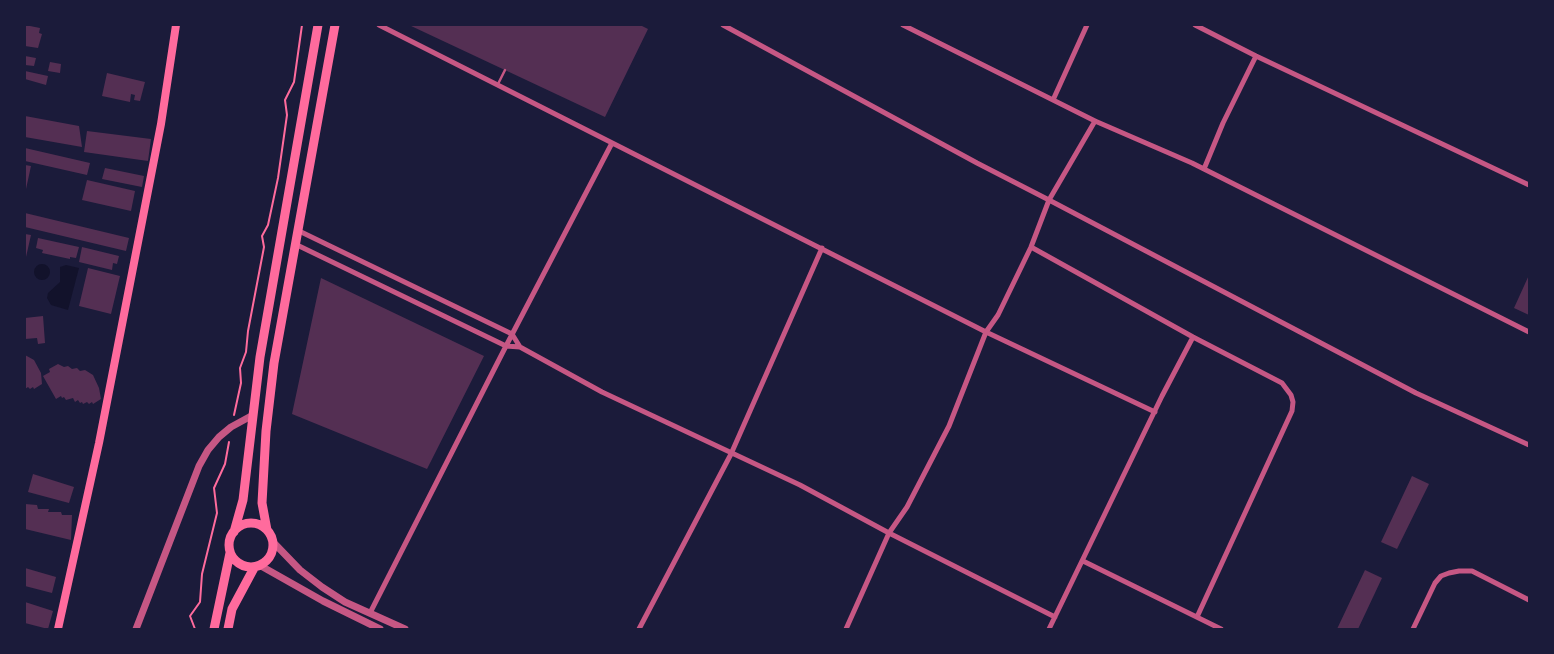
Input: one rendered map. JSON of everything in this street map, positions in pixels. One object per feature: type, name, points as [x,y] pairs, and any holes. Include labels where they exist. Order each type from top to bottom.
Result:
[{"type":"main road","points":[[58,629],[99,443],[162,124],[176,25]]},
{"type":"main road","points":[[234,532],[243,500],[260,357],[318,25]]},
{"type":"main road","points":[[228,629],[232,609],[244,583],[257,567],[271,556],[274,542],[268,530],[262,503],[266,431],[274,363],[335,25]]},
{"type":"main road","points":[[214,629],[230,553],[230,538],[240,526],[246,524],[261,525],[268,530]]},
{"type":"main road","points":[[230,553],[240,564],[246,567],[257,567]]},
{"type":"street","points":[[379,25],[986,332],[1155,412]]},
{"type":"street","points":[[722,25],[977,164],[1416,393],[1529,445]]},
{"type":"street","points":[[903,25],[1095,121],[1204,169],[1529,332]]},
{"type":"street","points":[[1052,100],[1087,25]]},
{"type":"street","points":[[1195,25],[1256,56],[1529,185]]},
{"type":"street","points":[[1204,169],[1223,123],[1256,56]]},
{"type":"street","points":[[846,629],[889,533],[908,507],[949,426],[986,332],[998,315],[1031,247],[1049,200],[1095,121]]},
{"type":"street","points":[[370,613],[612,143]]},
{"type":"street","points":[[297,230],[512,334],[520,347]]},
{"type":"street","points":[[295,244],[506,346],[520,347],[602,392],[800,485],[889,533],[1055,617]]},
{"type":"street","points":[[1031,247],[1193,337],[1282,383],[1291,395],[1293,402],[1292,411],[1197,617]]},
{"type":"street","points":[[639,629],[731,454],[822,248]]},
{"type":"street","points":[[1050,629],[1193,337]]},
{"type":"street","points":[[136,629],[199,466],[208,450],[219,437],[231,427],[253,415]]},
{"type":"street","points":[[274,542],[300,570],[322,587],[345,602],[405,629]]},
{"type":"street","points":[[1083,561],[1221,629]]},
{"type":"street","points":[[257,567],[380,629]]},
{"type":"street","points":[[1413,629],[1435,583],[1442,576],[1459,570],[1472,571],[1529,600]]},
{"type":"lane","points":[[498,86],[505,70]]},
{"type":"path","points":[[195,629],[190,616],[200,602],[202,574],[217,513],[214,488],[225,464],[240,383],[240,368],[246,352],[248,331],[264,247],[262,236],[268,225],[278,178],[287,115],[285,100],[294,82],[302,25]]},
{"type":"shaded area","points":[[39,264],[45,264],[50,269],[48,278],[39,280],[34,275],[34,269]]},
{"type":"shaded area","points":[[66,265],[79,268],[68,310],[51,305],[47,298],[48,293],[60,282],[60,267]]},
{"type":"building","points":[[25,25],[40,28],[39,33],[42,34],[38,48],[25,46]]},
{"type":"building","points":[[409,25],[640,25],[648,29],[605,117]]},
{"type":"building","points":[[25,56],[36,58],[34,66],[25,65]]},
{"type":"building","points":[[50,62],[61,64],[60,73],[48,71]]},
{"type":"building","points":[[25,71],[48,76],[46,85],[25,79]]},
{"type":"building","points":[[107,73],[145,82],[140,101],[134,100],[135,95],[131,94],[130,102],[102,96]]},
{"type":"building","points":[[25,116],[79,126],[82,147],[25,137]]},
{"type":"building","points":[[87,131],[151,139],[148,161],[84,152]]},
{"type":"building","points":[[25,148],[90,163],[87,175],[25,161]]},
{"type":"building","points":[[25,165],[31,166],[26,189],[25,189]]},
{"type":"building","points":[[105,168],[144,176],[142,187],[102,179]]},
{"type":"building","points":[[87,180],[135,191],[131,211],[82,200]]},
{"type":"building","points":[[25,213],[129,238],[126,251],[25,227]]},
{"type":"building","points":[[25,234],[31,235],[26,257],[25,257]]},
{"type":"building","points":[[38,238],[79,247],[76,258],[70,257],[70,259],[42,253],[43,250],[36,248]]},
{"type":"building","points":[[82,247],[119,256],[117,264],[113,263],[112,270],[79,262]]},
{"type":"building","points":[[88,268],[120,276],[111,314],[79,306]]},
{"type":"building","points":[[1529,275],[1529,315],[1514,308]]},
{"type":"building","points":[[321,278],[484,356],[427,469],[292,414]]},
{"type":"building","points":[[43,316],[45,343],[38,344],[37,338],[25,339],[25,318]]},
{"type":"building","points":[[25,355],[34,360],[41,373],[42,384],[34,389],[33,387],[30,389],[28,387],[25,389]]},
{"type":"building","points":[[58,364],[72,369],[77,368],[80,371],[85,370],[93,375],[99,388],[101,399],[93,404],[92,402],[89,404],[87,402],[83,404],[78,400],[75,402],[73,398],[66,400],[61,396],[56,399],[43,376],[50,372],[49,369]]},
{"type":"building","points":[[33,474],[74,487],[69,503],[28,492]]},
{"type":"building","points":[[1412,476],[1429,484],[1397,549],[1381,542]]},
{"type":"building","points":[[25,504],[37,505],[38,509],[49,509],[48,512],[61,512],[62,515],[72,515],[71,540],[25,529]]},
{"type":"building","points":[[25,568],[56,577],[52,593],[25,586]]},
{"type":"building","points":[[1365,570],[1382,578],[1358,629],[1337,629]]},
{"type":"building","points":[[25,602],[53,611],[48,629],[25,623]]}]
